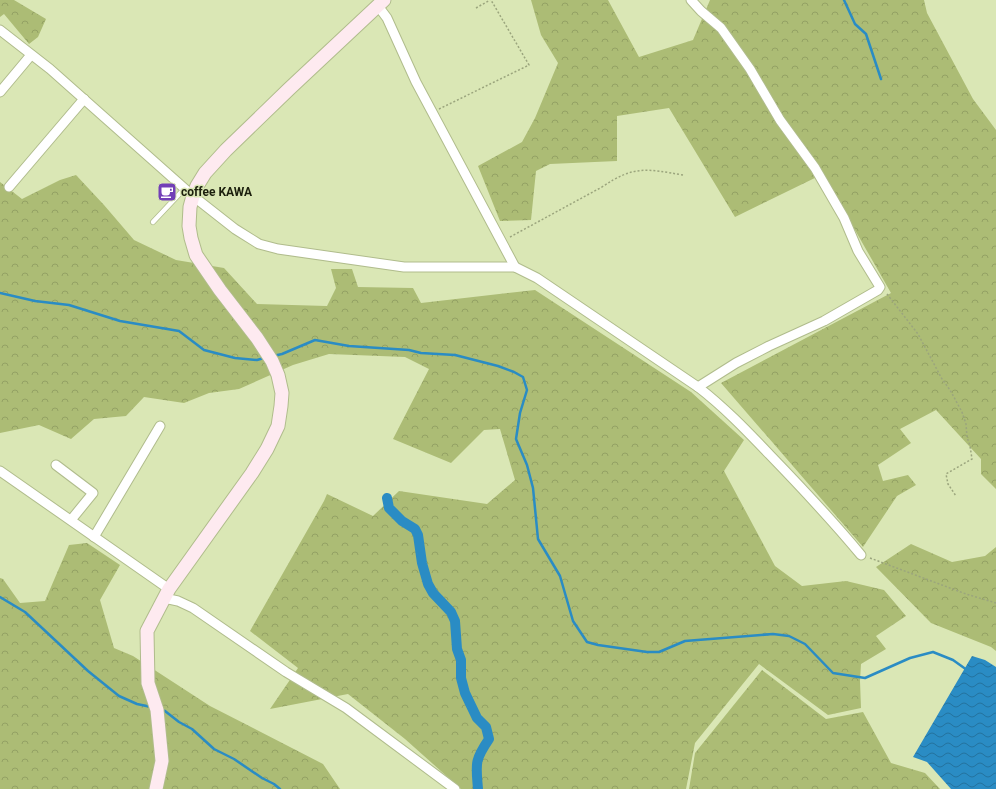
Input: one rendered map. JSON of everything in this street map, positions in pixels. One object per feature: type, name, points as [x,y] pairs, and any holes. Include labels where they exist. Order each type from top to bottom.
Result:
[{"type":"street","points":[[691,0],[701,11],[721,28],[750,69],[780,120],[816,168],[844,218],[861,256],[880,287],[878,290],[824,320],[743,360],[698,387]]},
{"type":"street","points":[[189,192],[197,186],[205,173],[226,150],[382,2],[387,18],[416,82],[515,267]]},
{"type":"street","points":[[0,30],[50,69],[189,192],[235,229],[259,244],[278,249],[404,267],[515,267],[537,278],[698,387],[719,403],[785,471],[861,555]]},
{"type":"street","points":[[0,92],[31,55]]},
{"type":"street","points":[[9,187],[84,99]]},
{"type":"street","points":[[156,789],[162,761],[157,710],[148,683],[147,631],[167,594],[252,472],[274,436],[278,426],[282,406],[282,393],[278,375],[265,348],[220,290],[196,254],[189,226],[189,192]]},
{"type":"street","points":[[94,537],[160,426]]},
{"type":"street","points":[[56,465],[93,493],[71,520]]},
{"type":"street","points":[[0,471],[71,520],[167,594],[193,608],[286,672],[346,708],[455,789]]},
{"type":"lane","points":[[153,222],[189,192]]},
{"type":"path","points":[[432,112],[529,65],[491,0],[476,8]]},
{"type":"path","points":[[501,241],[514,236],[602,187],[616,177],[626,173],[637,170],[652,170],[683,175]]},
{"type":"path","points":[[880,287],[918,334],[942,379],[962,412],[966,424],[967,437],[972,459],[946,474],[948,484],[956,496]]},
{"type":"path","points":[[861,555],[966,594],[996,603]]},
{"type":"green space","points":[[0,0],[14,0],[46,19],[38,37],[29,44],[4,14],[0,17]]},
{"type":"green space","points":[[531,0],[608,0],[639,57],[693,40],[710,0],[924,0],[927,13],[973,99],[996,130],[996,489],[981,474],[981,459],[936,410],[900,429],[911,443],[878,465],[883,481],[908,475],[916,485],[897,496],[863,547],[721,383],[891,293],[823,174],[735,217],[669,108],[617,116],[617,161],[550,164],[536,171],[531,220],[500,221],[478,166],[522,142],[535,118],[558,63],[541,35]]},
{"type":"green space","points":[[76,175],[134,240],[176,260],[224,268],[257,304],[327,306],[336,288],[331,269],[352,269],[358,287],[413,288],[421,303],[535,290],[691,392],[744,440],[724,471],[775,566],[802,586],[846,581],[884,590],[906,616],[876,636],[886,649],[861,664],[861,708],[828,715],[759,664],[695,743],[686,789],[461,789],[405,739],[348,694],[270,709],[298,668],[250,631],[327,494],[373,516],[399,491],[487,504],[515,480],[500,429],[484,430],[451,463],[393,439],[429,369],[405,357],[329,354],[293,365],[239,389],[209,393],[184,403],[144,397],[126,416],[94,419],[71,439],[39,425],[0,433],[0,182],[22,199],[60,180]]},
{"type":"green space","points":[[87,543],[120,565],[100,600],[114,648],[133,656],[210,706],[323,764],[340,789],[0,789],[0,578],[3,579],[20,603],[45,601],[69,545]]},
{"type":"green space","points":[[911,544],[952,562],[985,556],[996,547],[996,651],[991,647],[931,623],[876,567]]},
{"type":"green space","points":[[762,670],[826,719],[863,712],[891,763],[925,773],[940,789],[689,789],[695,753]]},
{"type":"water","points":[[972,656],[985,660],[996,667],[996,789],[951,789],[927,762],[913,757]]},
{"type":"building","name":"coffee KAWA","points":[[166,184],[175,190],[168,200],[159,194]]},
{"type":"waterway","points":[[844,0],[855,24],[866,34],[881,79]]},
{"type":"waterway","points":[[0,293],[35,301],[69,305],[120,321],[179,331],[204,350],[235,358],[257,360],[264,358]]},
{"type":"waterway","points":[[273,356],[282,354],[315,340],[349,346],[455,355],[498,366],[523,377],[527,390],[520,413],[516,439],[527,465],[533,488],[538,539],[560,576],[573,621],[587,642],[647,652],[659,652],[685,641],[773,634],[789,636],[805,644],[833,673],[865,678],[910,658],[933,652],[953,660],[967,670]]},
{"type":"waterway","points":[[387,498],[389,508],[402,521],[415,529],[418,535],[422,563],[428,584],[433,593],[451,612],[455,621],[457,649],[461,660],[461,678],[465,693],[477,718],[486,727],[489,739],[478,758],[478,789]]},
{"type":"waterway","points":[[0,597],[25,612],[88,671],[119,696],[137,704],[151,707]]},
{"type":"waterway","points":[[162,710],[192,729],[214,749],[234,759],[280,789]]},
{"type":"place","name":"coffee KAWA","points":[[167,192]]}]
